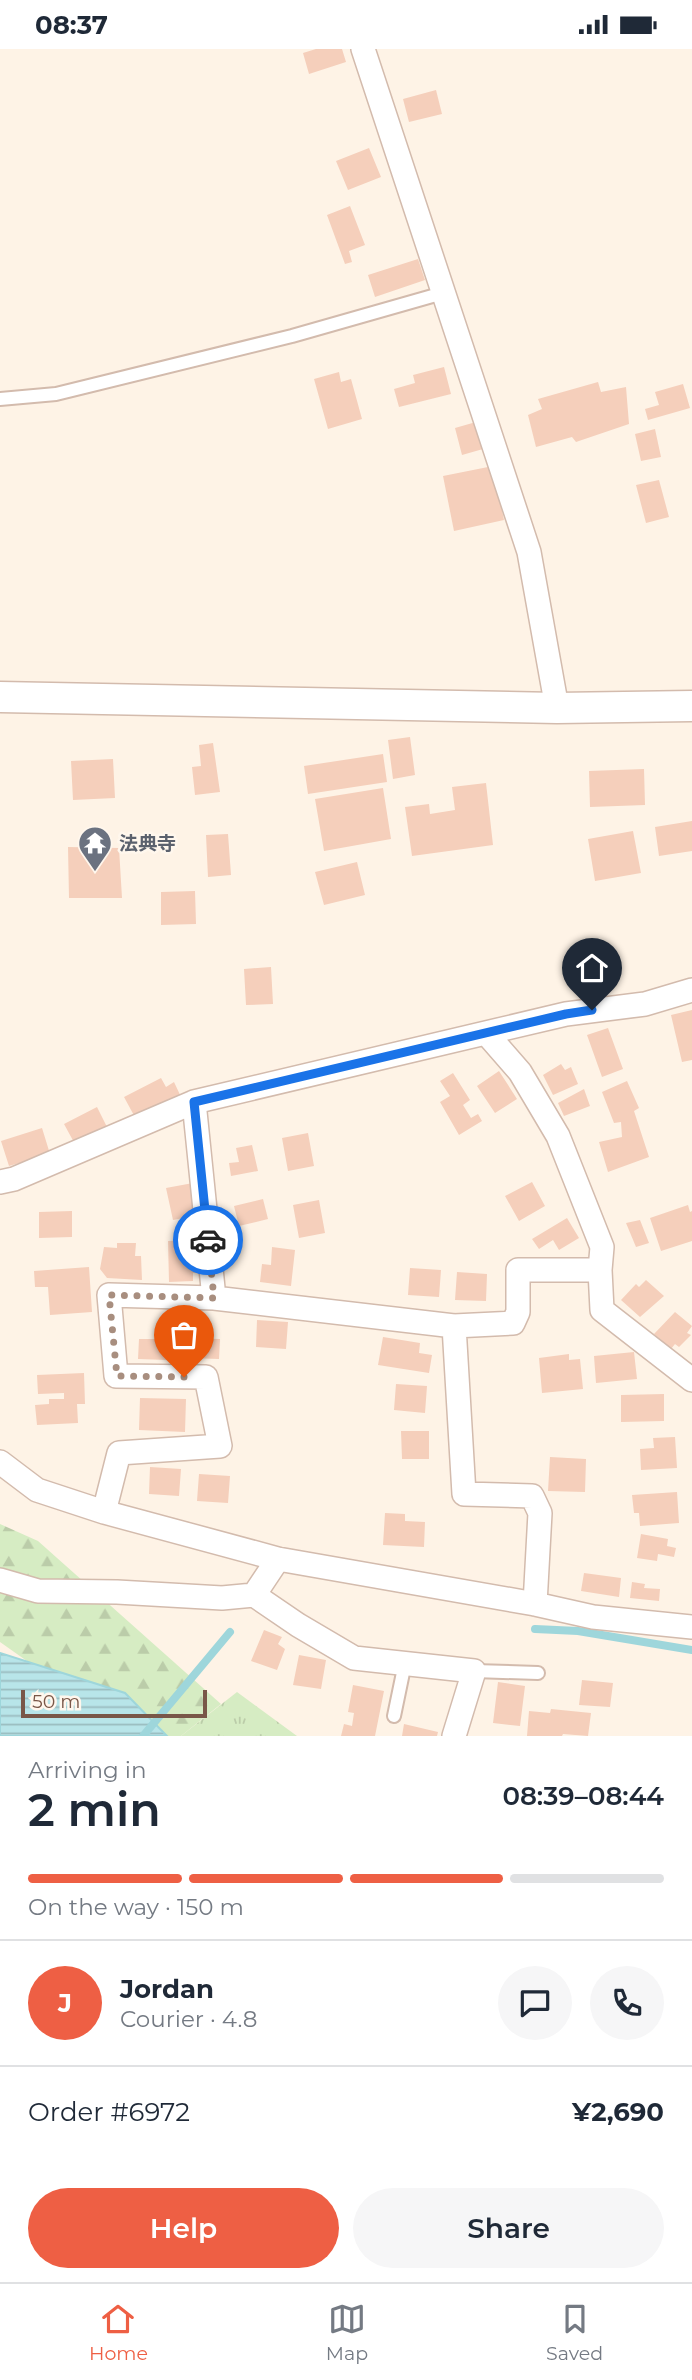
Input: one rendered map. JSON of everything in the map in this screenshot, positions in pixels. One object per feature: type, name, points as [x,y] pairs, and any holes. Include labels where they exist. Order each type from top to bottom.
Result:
[{"type":"street","points":[[363,49],[529,552],[557,708]]},
{"type":"street","points":[[0,697],[557,708],[692,706]]},
{"type":"street","points":[[0,1182],[14,1179],[194,1102],[566,1014],[645,1004],[692,990]]},
{"type":"street","points":[[486,1033],[520,1072],[558,1136],[602,1247],[602,1310],[692,1380]]},
{"type":"street","points":[[194,1102],[214,1298]]},
{"type":"street","points":[[104,1512],[119,1454],[220,1446],[206,1377],[117,1376],[109,1295],[214,1298],[454,1327],[513,1323],[518,1312],[518,1270],[600,1270]]},
{"type":"street","points":[[454,1327],[464,1494],[532,1496],[540,1513],[535,1604]]},
{"type":"street","points":[[0,1462],[37,1490],[104,1512],[278,1559],[535,1604],[593,1617],[692,1627]]},
{"type":"street","points":[[254,1595],[278,1559]]},
{"type":"street","points":[[0,1580],[37,1591],[222,1598],[254,1595],[354,1658],[474,1671],[454,1736]]},
{"type":"lane","points":[[0,399],[56,394],[292,336],[443,293]]},
{"type":"lane","points":[[394,1716],[405,1663]]},
{"type":"lane","points":[[474,1671],[538,1673]]},
{"type":"green space","points":[[0,1524],[38,1541],[221,1704],[181,1736],[133,1736],[0,1642]]},
{"type":"green space","points":[[237,1692],[297,1736],[181,1736]]},
{"type":"water","points":[[0,1653],[125,1693],[167,1736],[0,1736]]},
{"type":"building","points":[[316,49],[342,49],[346,62],[309,74],[303,53]]},
{"type":"building","points":[[436,90],[442,114],[409,122],[403,99]]},
{"type":"building","points":[[369,148],[381,177],[348,190],[336,161]]},
{"type":"building","points":[[350,206],[365,245],[349,251],[352,262],[345,264],[327,215]]},
{"type":"building","points":[[418,259],[425,280],[375,297],[368,275]]},
{"type":"building","points":[[444,367],[451,394],[399,407],[394,389],[415,383],[413,375]]},
{"type":"building","points":[[339,372],[341,382],[351,379],[362,419],[328,429],[314,379]]},
{"type":"building","points":[[598,382],[601,392],[626,387],[629,424],[576,442],[572,437],[536,447],[528,415],[542,409],[538,399]]},
{"type":"building","points":[[683,384],[690,408],[648,420],[645,409],[659,405],[655,392]]},
{"type":"building","points":[[476,422],[483,449],[462,455],[455,428]]},
{"type":"building","points":[[655,429],[661,457],[641,461],[635,434]]},
{"type":"building","points":[[493,466],[504,520],[454,531],[443,476]]},
{"type":"building","points":[[659,480],[669,517],[646,523],[636,485]]},
{"type":"building","points":[[410,737],[415,775],[393,779],[388,740]]},
{"type":"building","points":[[213,743],[220,792],[195,795],[192,767],[201,766],[199,745]]},
{"type":"building","points":[[383,754],[387,782],[308,794],[304,766]]},
{"type":"building","points":[[113,759],[115,798],[73,800],[71,761]]},
{"type":"building","points":[[644,769],[645,805],[590,807],[589,771]]},
{"type":"building","points":[[486,783],[493,845],[412,856],[405,807],[429,804],[430,814],[455,810],[452,787]]},
{"type":"building","points":[[383,788],[391,839],[324,851],[315,799]]},
{"type":"building","points":[[692,821],[692,851],[659,856],[655,827]]},
{"type":"building","points":[[633,831],[641,873],[595,881],[588,839]]},
{"type":"building","points":[[228,834],[231,875],[208,877],[206,835]]},
{"type":"building","name":"法典寺","points":[[68,847],[119,848],[122,898],[69,898]]},
{"type":"building","points":[[357,862],[365,895],[324,905],[315,872]]},
{"type":"building","points":[[195,891],[196,924],[161,925],[161,892]]},
{"type":"building","points":[[271,967],[273,1004],[246,1005],[244,969]]},
{"type":"building","points":[[692,1010],[692,1060],[682,1062],[671,1015]]},
{"type":"building","points":[[608,1028],[623,1069],[602,1077],[587,1035]]},
{"type":"building","points":[[561,1064],[565,1070],[571,1067],[578,1084],[553,1095],[543,1075]]},
{"type":"building","points":[[499,1071],[517,1099],[495,1113],[477,1086]]},
{"type":"building","points":[[453,1073],[470,1100],[463,1105],[471,1118],[478,1114],[482,1121],[459,1135],[440,1102],[450,1096],[440,1081]]},
{"type":"building","points":[[161,1078],[166,1087],[174,1082],[182,1099],[137,1121],[124,1097]]},
{"type":"building","points":[[627,1081],[639,1108],[634,1111],[649,1157],[608,1172],[599,1142],[622,1137],[621,1122],[614,1123],[602,1092]]},
{"type":"building","points":[[584,1089],[590,1106],[564,1116],[558,1103]]},
{"type":"building","points":[[97,1107],[108,1129],[76,1146],[64,1124]]},
{"type":"building","points":[[42,1128],[50,1154],[9,1166],[1,1141]]},
{"type":"building","points":[[308,1133],[314,1166],[288,1171],[282,1138]]},
{"type":"building","points":[[252,1145],[258,1171],[231,1176],[229,1163],[239,1162],[236,1148]]},
{"type":"building","points":[[532,1182],[545,1206],[519,1221],[505,1196]]},
{"type":"building","points":[[193,1183],[199,1215],[173,1220],[166,1188]]},
{"type":"building","points":[[263,1199],[268,1219],[239,1226],[234,1206]]},
{"type":"building","points":[[319,1200],[325,1233],[299,1238],[293,1205]]},
{"type":"building","points":[[688,1205],[690,1212],[692,1211],[692,1241],[661,1251],[650,1218]]},
{"type":"building","points":[[72,1211],[72,1237],[39,1238],[39,1212]]},
{"type":"building","points":[[567,1218],[579,1238],[559,1250],[553,1240],[539,1249],[532,1239]]},
{"type":"building","points":[[640,1220],[649,1243],[636,1247],[626,1223]]},
{"type":"building","points":[[203,1240],[204,1272],[193,1273],[193,1281],[169,1282],[168,1241]]},
{"type":"building","points":[[117,1243],[136,1243],[135,1256],[141,1256],[142,1280],[107,1278],[100,1269],[104,1247],[117,1248]]},
{"type":"building","points":[[272,1247],[295,1250],[291,1286],[260,1282],[262,1264],[271,1265]]},
{"type":"building","points":[[89,1267],[92,1312],[50,1315],[48,1287],[35,1287],[34,1271]]},
{"type":"building","points":[[410,1268],[441,1270],[439,1297],[408,1295]]},
{"type":"building","points":[[457,1272],[487,1274],[486,1301],[455,1300]]},
{"type":"building","points":[[646,1280],[664,1296],[640,1317],[621,1300],[636,1284],[639,1287]]},
{"type":"building","points":[[675,1312],[692,1326],[687,1333],[691,1335],[679,1347],[675,1344],[671,1349],[654,1334]]},
{"type":"building","points":[[257,1320],[288,1322],[286,1349],[256,1347]]},
{"type":"building","points":[[383,1337],[420,1343],[419,1353],[432,1355],[429,1373],[378,1365]]},
{"type":"building","points":[[187,1338],[220,1339],[219,1359],[186,1358]]},
{"type":"building","points":[[139,1339],[169,1339],[167,1360],[138,1359]]},
{"type":"building","points":[[634,1352],[637,1379],[596,1383],[594,1356]]},
{"type":"building","points":[[569,1354],[569,1360],[580,1359],[583,1389],[542,1393],[539,1358]]},
{"type":"building","points":[[84,1373],[85,1404],[77,1404],[78,1423],[37,1425],[35,1405],[49,1404],[49,1399],[64,1399],[64,1393],[38,1394],[37,1375]]},
{"type":"building","points":[[396,1384],[427,1386],[425,1413],[394,1410]]},
{"type":"building","points":[[664,1394],[664,1421],[621,1422],[621,1395]]},
{"type":"building","points":[[140,1398],[186,1399],[185,1432],[139,1430]]},
{"type":"building","points":[[401,1431],[429,1431],[429,1459],[402,1459]]},
{"type":"building","points":[[675,1437],[677,1468],[641,1470],[640,1449],[654,1448],[653,1438]]},
{"type":"building","points":[[550,1457],[586,1459],[585,1492],[548,1491]]},
{"type":"building","points":[[150,1467],[181,1469],[179,1496],[149,1494]]},
{"type":"building","points":[[199,1474],[230,1476],[228,1503],[197,1501]]},
{"type":"building","points":[[677,1492],[679,1523],[640,1526],[639,1513],[634,1513],[632,1495]]},
{"type":"building","points":[[385,1513],[405,1514],[405,1521],[425,1522],[424,1547],[383,1545]]},
{"type":"building","points":[[641,1534],[668,1539],[667,1546],[676,1548],[674,1557],[658,1554],[657,1561],[637,1558]]},
{"type":"building","points":[[584,1573],[621,1578],[619,1597],[581,1591]]},
{"type":"building","points":[[632,1582],[645,1584],[644,1588],[660,1589],[659,1601],[630,1598]]},
{"type":"building","points":[[264,1630],[282,1637],[278,1644],[285,1649],[277,1670],[251,1661]]},
{"type":"building","points":[[299,1655],[326,1660],[321,1689],[293,1685]]},
{"type":"building","points":[[582,1680],[613,1683],[610,1707],[579,1705]]},
{"type":"building","points":[[498,1682],[525,1686],[520,1726],[493,1723]]},
{"type":"building","points":[[353,1685],[384,1691],[375,1736],[341,1736],[344,1724],[352,1726],[354,1713],[348,1712]]},
{"type":"building","points":[[551,1709],[591,1713],[588,1736],[527,1736],[529,1711],[550,1713]]},
{"type":"building","points":[[404,1724],[438,1732],[437,1736],[402,1736]]},
{"type":"waterway","points":[[535,1629],[578,1631],[692,1650]]},
{"type":"waterway","points":[[143,1736],[230,1632]]},
{"type":"way so far","points":[[184,1377],[117,1376],[109,1295],[214,1298],[208,1240]]},
{"type":"place","name":"法典寺","points":[[95,873]]},
{"type":"route","points":[[208,1240],[194,1102],[592,1010]]}]
